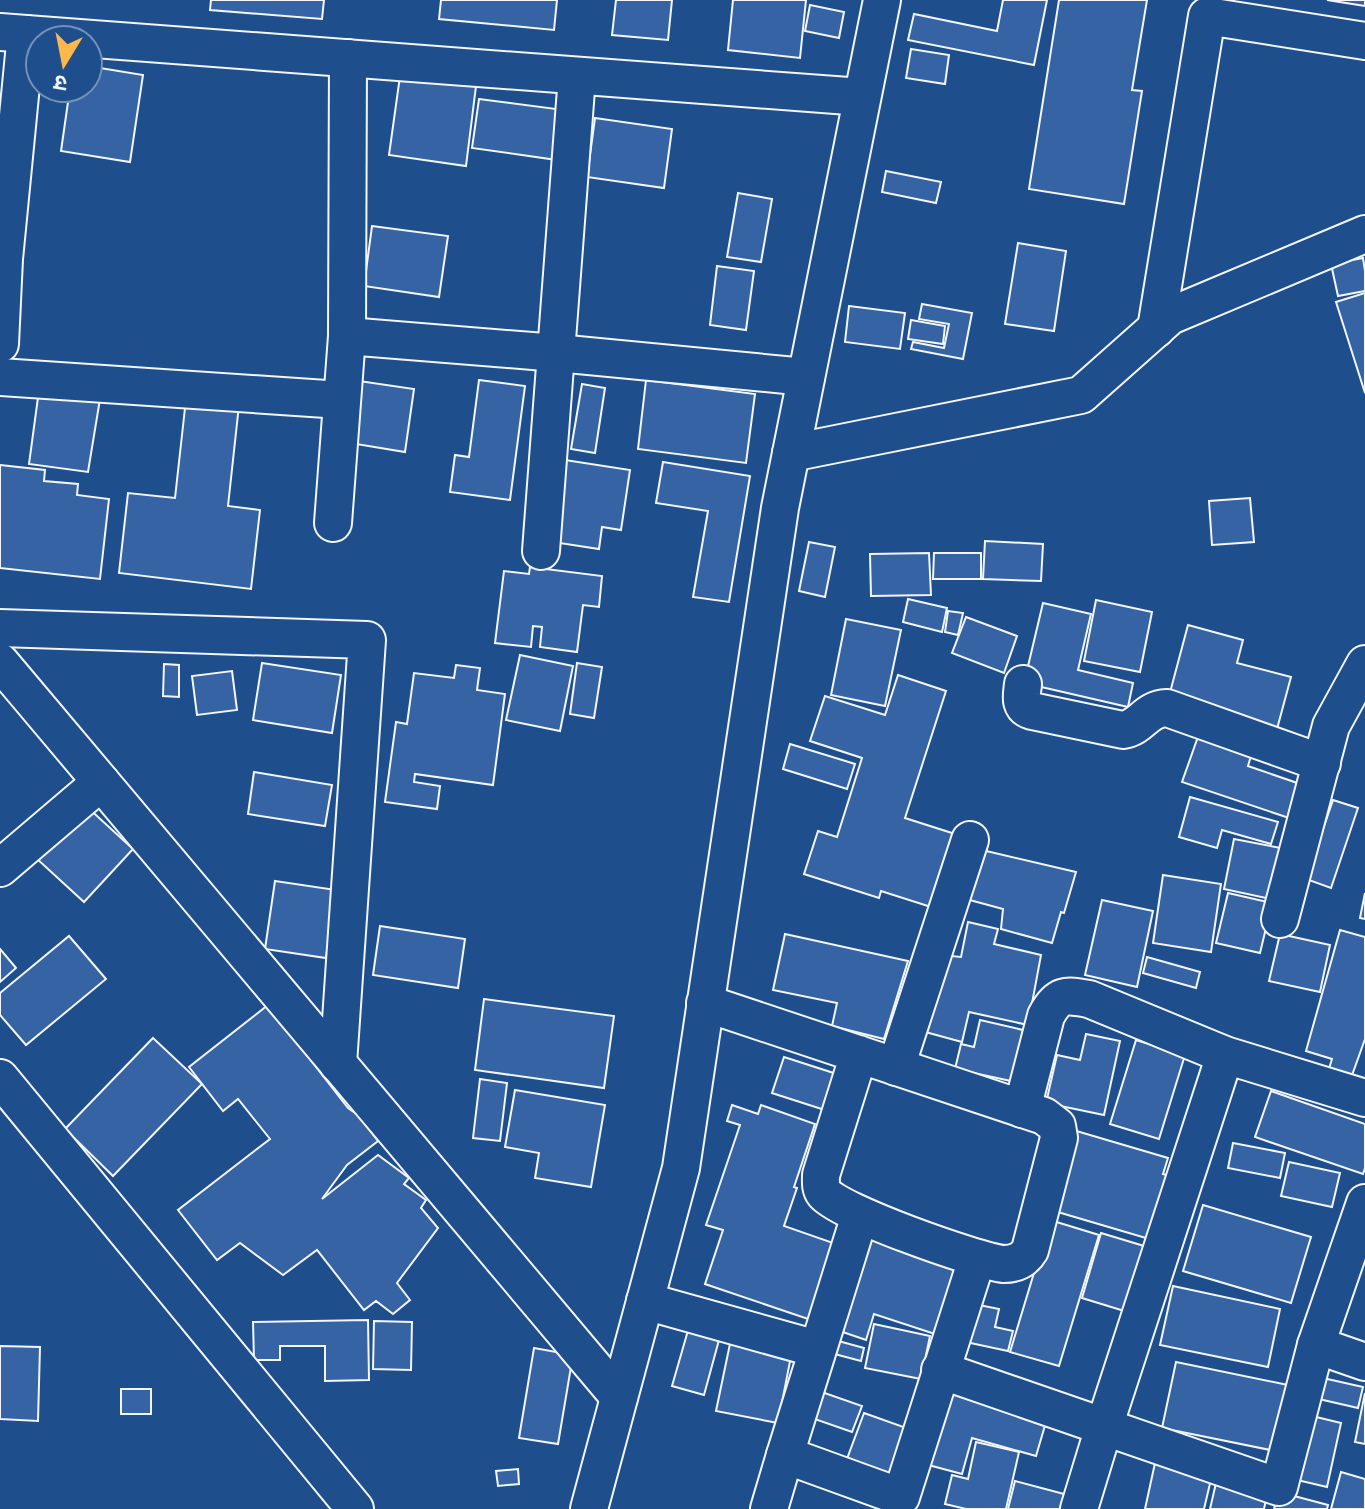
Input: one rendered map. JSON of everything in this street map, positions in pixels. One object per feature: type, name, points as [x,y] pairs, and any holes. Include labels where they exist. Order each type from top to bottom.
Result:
[{"type":"street","points":[[589,1509],[681,1168],[780,508],[882,0]]},
{"type":"street","points":[[1156,329],[1208,8],[1365,41]]},
{"type":"street","points":[[0,344],[13,33],[862,97]]},
{"type":"street","points":[[333,523],[347,336],[348,58]]},
{"type":"street","points":[[541,551],[577,76]]},
{"type":"street","points":[[791,453],[1081,395],[1170,316],[1365,234]]},
{"type":"street","points":[[347,336],[806,377]]},
{"type":"street","points":[[0,377],[341,400]]},
{"type":"street","points":[[0,628],[367,640],[338,1064]]},
{"type":"street","points":[[0,662],[619,1397]]},
{"type":"street","points":[[1280,919],[1331,726],[1361,680]]},
{"type":"street","points":[[1023,684],[1023,706],[1032,711],[1123,730],[1135,726],[1148,713],[1167,708],[1322,763]]},
{"type":"street","points":[[0,868],[101,782]]},
{"type":"street","points":[[896,1067],[970,840]]},
{"type":"street","points":[[1022,1109],[1046,1016],[1060,997],[1072,996],[1089,999],[1225,1055],[1365,1098]]},
{"type":"street","points":[[705,1003],[859,1054],[1044,1116],[1057,1126],[1057,1147],[1030,1250],[1025,1257],[1006,1264],[977,1259],[860,1215],[825,1195],[820,1184],[821,1175],[859,1054]]},
{"type":"street","points":[[1079,1509],[1225,1055]]},
{"type":"street","points":[[0,1078],[347,1507]]},
{"type":"street","points":[[940,1370],[1279,1487],[1316,1345],[1364,1212]]},
{"type":"street","points":[[769,1509],[860,1215]]},
{"type":"street","points":[[785,1455],[901,1497],[977,1259]]},
{"type":"street","points":[[645,1301],[817,1349]]},
{"type":"street","points":[[1316,1345],[1365,1362]]},
{"type":"building","points":[[211,0],[324,0],[322,19],[210,10]]},
{"type":"building","points":[[441,0],[557,0],[554,30],[439,19]]},
{"type":"building","points":[[616,0],[672,0],[668,40],[612,35]]},
{"type":"building","points":[[733,0],[806,0],[800,58],[728,50]]},
{"type":"building","points":[[1003,0],[1047,0],[1034,65],[908,40],[914,14],[997,31]]},
{"type":"building","points":[[1059,0],[1147,0],[1132,90],[1142,91],[1124,204],[1029,189]]},
{"type":"building","points":[[1327,0],[1365,0],[1365,6]]},
{"type":"building","points":[[810,5],[844,12],[839,38],[805,31]]},
{"type":"building","points":[[911,49],[949,55],[945,84],[906,78]]},
{"type":"building","points":[[104,69],[143,75],[130,162],[61,151],[68,104],[104,104]]},
{"type":"building","points":[[400,76],[476,86],[466,166],[389,155]]},
{"type":"building","points":[[479,99],[564,110],[557,160],[472,148]]},
{"type":"building","points":[[595,118],[672,129],[664,188],[587,177]]},
{"type":"building","points":[[886,171],[941,182],[936,203],[882,192]]},
{"type":"building","points":[[738,193],[772,199],[761,262],[727,257]]},
{"type":"building","points":[[372,226],[448,236],[439,297],[364,286]]},
{"type":"building","points":[[1018,243],[1066,251],[1054,331],[1005,324]]},
{"type":"building","points":[[1363,258],[1365,291],[1338,296],[1331,264]]},
{"type":"building","points":[[717,266],[754,271],[746,330],[710,325]]},
{"type":"building","points":[[1365,293],[1365,393],[1336,302]]},
{"type":"building","points":[[922,304],[972,313],[963,359],[911,349],[913,342],[944,348],[949,324],[919,319]]},
{"type":"building","points":[[849,306],[905,313],[900,349],[845,342]]},
{"type":"building","points":[[911,320],[945,326],[943,344],[908,339]]},
{"type":"building","points":[[479,380],[525,386],[510,500],[450,492],[455,455],[469,457]]},
{"type":"building","points":[[646,380],[755,394],[746,463],[638,449]]},
{"type":"building","points":[[359,381],[414,389],[405,452],[350,443]]},
{"type":"building","points":[[582,384],[605,388],[595,453],[571,449]]},
{"type":"building","points":[[39,390],[100,399],[88,472],[29,464]]},
{"type":"building","points":[[186,399],[239,405],[228,506],[260,510],[251,589],[119,573],[128,493],[175,498]]},
{"type":"building","points":[[565,460],[630,470],[621,530],[602,527],[599,549],[553,542]]},
{"type":"building","points":[[663,462],[750,476],[729,602],[693,597],[708,511],[656,503]]},
{"type":"building","points":[[0,465],[45,470],[44,481],[78,484],[77,495],[109,499],[100,579],[0,568]]},
{"type":"building","points":[[1250,498],[1254,542],[1212,545],[1209,501]]},
{"type":"building","points":[[985,541],[1043,544],[1041,581],[983,579]]},
{"type":"building","points":[[809,542],[835,547],[825,597],[799,591]]},
{"type":"building","points":[[929,553],[931,595],[871,596],[870,554]]},
{"type":"building","points":[[934,553],[981,553],[981,579],[933,579]]},
{"type":"building","points":[[530,567],[602,576],[599,607],[583,605],[577,652],[540,647],[542,627],[533,626],[531,647],[495,643],[504,571],[529,574]]},
{"type":"building","points":[[908,599],[947,608],[942,632],[903,622]]},
{"type":"building","points":[[1096,600],[1152,612],[1140,672],[1084,661]]},
{"type":"building","points":[[1043,603],[1091,614],[1078,670],[1133,683],[1128,707],[1024,683]]},
{"type":"building","points":[[948,611],[963,613],[958,635],[945,632]]},
{"type":"building","points":[[966,617],[1017,636],[1004,673],[952,653]]},
{"type":"building","points":[[846,619],[901,630],[885,706],[831,695]]},
{"type":"building","points":[[1188,625],[1243,640],[1237,663],[1291,677],[1277,729],[1168,700]]},
{"type":"building","points":[[520,655],[573,666],[560,731],[506,720]]},
{"type":"building","points":[[262,663],[341,675],[332,733],[253,720]]},
{"type":"building","points":[[577,663],[602,667],[594,718],[570,714]]},
{"type":"building","points":[[164,664],[179,665],[179,697],[163,696]]},
{"type":"building","points":[[456,665],[480,668],[477,690],[505,694],[493,785],[415,774],[414,782],[440,786],[437,809],[385,802],[396,722],[407,724],[414,673],[454,678]]},
{"type":"building","points":[[232,671],[237,710],[197,715],[192,676]]},
{"type":"building","points":[[898,675],[946,691],[905,818],[955,834],[931,907],[881,891],[879,898],[804,874],[818,831],[837,837],[862,758],[810,741],[825,696],[885,715]]},
{"type":"building","points":[[1200,731],[1253,749],[1248,766],[1306,786],[1295,820],[1182,782]]},
{"type":"building","points":[[790,744],[855,764],[847,789],[783,769]]},
{"type":"building","points":[[254,772],[332,785],[325,826],[248,814]]},
{"type":"building","points":[[1190,797],[1278,822],[1271,844],[1222,830],[1217,848],[1179,837]]},
{"type":"building","points":[[1333,800],[1358,808],[1331,888],[1306,879]]},
{"type":"building","points":[[85,805],[133,849],[84,902],[36,858]]},
{"type":"building","points":[[1234,839],[1286,849],[1276,900],[1224,889]]},
{"type":"building","points":[[982,850],[1076,872],[1052,943],[1001,929],[1003,909],[966,899]]},
{"type":"building","points":[[1163,875],[1221,884],[1211,952],[1153,943]]},
{"type":"building","points":[[275,881],[336,890],[326,958],[265,949]]},
{"type":"building","points":[[1228,893],[1272,903],[1260,953],[1216,943]]},
{"type":"building","points":[[1365,893],[1365,919],[1360,918]]},
{"type":"building","points":[[1102,900],[1153,911],[1137,987],[1085,975]]},
{"type":"building","points":[[968,922],[998,929],[994,944],[1041,955],[1028,1025],[969,1012],[962,1042],[918,1030],[941,955],[961,957]]},
{"type":"building","points":[[380,926],[465,939],[458,988],[373,975]]},
{"type":"building","points":[[1340,930],[1365,937],[1365,1039],[1351,1078],[1328,1072],[1332,1059],[1306,1051]]},
{"type":"building","points":[[785,934],[908,961],[884,1039],[832,1026],[837,1003],[773,990]]},
{"type":"building","points":[[1280,934],[1330,945],[1320,992],[1269,981]]},
{"type":"building","points":[[69,936],[106,979],[26,1045],[0,1015],[0,993]]},
{"type":"building","points":[[0,949],[16,968],[0,982]]},
{"type":"building","points":[[1147,957],[1200,972],[1196,988],[1143,973]]},
{"type":"building","points":[[484,999],[614,1016],[604,1088],[475,1070]]},
{"type":"building","points":[[268,1005],[348,1108],[358,1115],[378,1141],[347,1165],[322,1199],[378,1155],[409,1178],[404,1184],[426,1200],[421,1208],[438,1228],[397,1283],[410,1300],[393,1314],[376,1301],[364,1310],[317,1250],[283,1275],[240,1243],[217,1260],[178,1210],[270,1139],[238,1099],[223,1111],[189,1067]]},
{"type":"building","points":[[980,1020],[1023,1030],[1011,1081],[955,1069],[961,1044],[974,1047]]},
{"type":"building","points":[[1086,1034],[1120,1041],[1104,1115],[1046,1103],[1057,1055],[1080,1060]]},
{"type":"building","points":[[153,1038],[202,1084],[113,1176],[65,1129]]},
{"type":"building","points":[[1136,1040],[1185,1055],[1159,1139],[1110,1124]]},
{"type":"building","points":[[784,1057],[846,1077],[834,1113],[772,1093]]},
{"type":"building","points":[[480,1079],[507,1083],[500,1141],[473,1138]]},
{"type":"building","points":[[515,1090],[605,1105],[591,1187],[535,1178],[539,1153],[505,1147]]},
{"type":"building","points":[[1271,1091],[1365,1124],[1363,1174],[1255,1137]]},
{"type":"building","points":[[732,1105],[758,1114],[761,1105],[815,1124],[784,1226],[839,1245],[814,1321],[705,1284],[723,1230],[706,1225],[740,1125],[727,1121]]},
{"type":"building","points":[[1073,1130],[1168,1158],[1163,1174],[1174,1177],[1156,1241],[1051,1210]]},
{"type":"building","points":[[1233,1143],[1285,1153],[1280,1178],[1228,1168]]},
{"type":"building","points":[[1289,1162],[1340,1173],[1332,1207],[1281,1196]]},
{"type":"building","points":[[1203,1205],[1311,1237],[1291,1303],[1183,1271]]},
{"type":"building","points":[[1050,1220],[1099,1235],[1059,1366],[1010,1352]]},
{"type":"building","points":[[867,1228],[969,1262],[944,1337],[874,1314],[866,1340],[834,1329]]},
{"type":"building","points":[[1101,1233],[1154,1249],[1134,1314],[1082,1298]]},
{"type":"building","points":[[1173,1286],[1280,1309],[1268,1367],[1160,1345]]},
{"type":"building","points":[[969,1303],[999,1309],[995,1327],[1013,1331],[1008,1351],[961,1341]]},
{"type":"building","points":[[368,1320],[369,1380],[325,1381],[325,1346],[280,1346],[280,1360],[254,1360],[253,1322]]},
{"type":"building","points":[[691,1320],[722,1329],[704,1395],[672,1386]]},
{"type":"building","points":[[374,1321],[412,1322],[411,1370],[373,1369]]},
{"type":"building","points":[[874,1324],[930,1336],[921,1379],[865,1368]]},
{"type":"building","points":[[731,1339],[792,1351],[778,1423],[716,1411]]},
{"type":"building","points":[[831,1339],[864,1348],[861,1361],[827,1352]]},
{"type":"building","points":[[0,1346],[40,1347],[38,1421],[0,1419]]},
{"type":"building","points":[[534,1348],[573,1355],[558,1444],[519,1438]]},
{"type":"building","points":[[1176,1362],[1288,1385],[1275,1451],[1162,1428]]},
{"type":"building","points":[[1314,1376],[1363,1387],[1358,1408],[1310,1397]]},
{"type":"building","points":[[942,1384],[988,1397],[986,1405],[1046,1422],[1036,1456],[972,1438],[962,1474],[921,1463]]},
{"type":"building","points":[[121,1389],[151,1389],[151,1414],[121,1414]]},
{"type":"building","points":[[816,1390],[862,1406],[852,1432],[806,1416]]},
{"type":"building","points":[[1365,1393],[1365,1444],[1355,1442]]},
{"type":"building","points":[[864,1413],[912,1430],[892,1485],[844,1467]]},
{"type":"building","points":[[1308,1415],[1341,1423],[1327,1487],[1293,1479]]},
{"type":"building","points":[[976,1442],[1019,1452],[1006,1509],[966,1509],[945,1504],[952,1475],[968,1479]]},
{"type":"building","points":[[1155,1463],[1212,1475],[1204,1509],[1145,1509]]},
{"type":"building","points":[[518,1469],[519,1484],[498,1486],[496,1471]]},
{"type":"building","points":[[1341,1472],[1365,1479],[1365,1509],[1331,1509]]},
{"type":"building","points":[[1015,1481],[1064,1494],[1060,1509],[1008,1509]]},
{"type":"building","points":[[1216,1483],[1267,1495],[1264,1509],[1210,1509]]},
{"type":"building","points":[[1279,1492],[1328,1505],[1327,1509],[1274,1509]]}]
